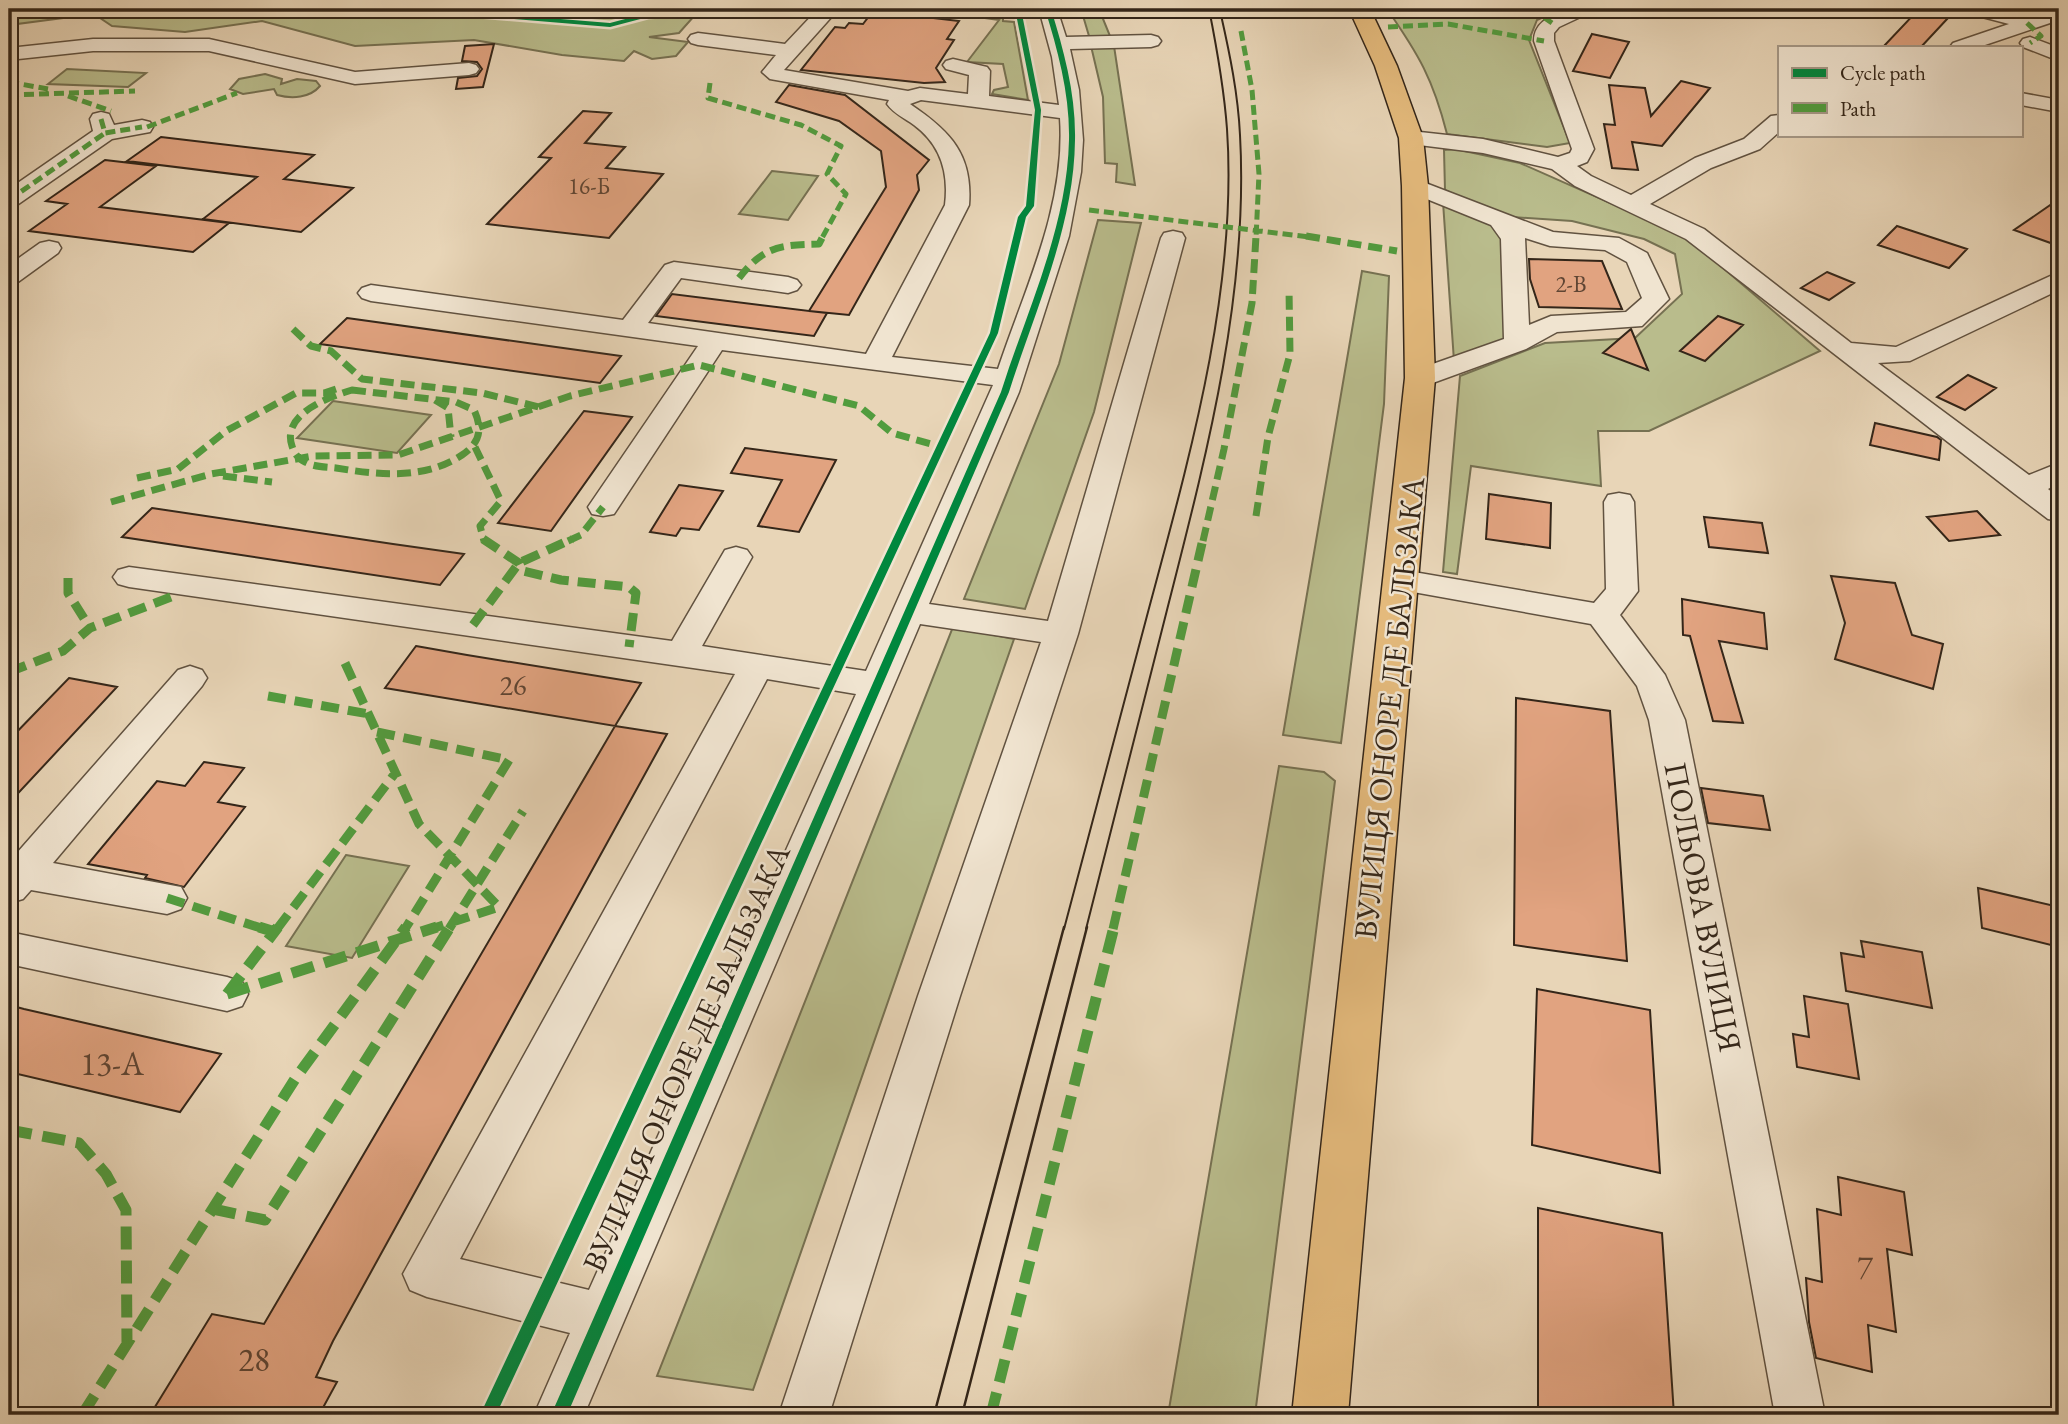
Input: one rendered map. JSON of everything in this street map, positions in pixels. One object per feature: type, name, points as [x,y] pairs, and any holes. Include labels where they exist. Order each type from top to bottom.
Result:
[{"type":"main road","name":"ВУЛИЦЯ ОНОРЕ ДЕ БАЛЬЗАКА","points":[[1320,1415],[1420,378],[1415,186],[1411,138],[1386,66],[1359,9]]},
{"type":"street","name":"ВУЛИЦЯ ОНОРЕ ДЕ БАЛЬЗАКА","points":[[559,1415],[1009,379],[1057,234],[1072,141],[1068,83],[1048,9]]},
{"type":"street","points":[[1560,163],[1579,157],[1583,149],[1544,41],[1544,32],[1552,23],[1582,9]]},
{"type":"street","points":[[1974,9],[2028,33],[2059,55]]},
{"type":"street","points":[[825,13],[772,72],[775,78],[907,97]]},
{"type":"street","points":[[1965,46],[2028,33],[2059,14]]},
{"type":"street","points":[[698,39],[769,46],[786,50],[787,54]]},
{"type":"street","points":[[1058,43],[1151,41]]},
{"type":"street","points":[[9,54],[97,45],[201,45],[355,78],[468,69]]},
{"type":"street","points":[[953,65],[980,71],[978,102]]},
{"type":"street","points":[[875,363],[957,205],[959,188],[958,171],[950,152],[931,128],[898,104],[900,100],[920,94],[1070,114]]},
{"type":"street","points":[[2022,99],[2059,106]]},
{"type":"street","points":[[1634,203],[1703,163],[1752,144],[1778,122]]},
{"type":"street","points":[[9,200],[103,126],[142,127]]},
{"type":"street","points":[[1411,138],[1483,146],[1560,163],[1583,181],[1695,234],[1843,350],[2059,512]]},
{"type":"street","points":[[1415,186],[1550,239],[1610,243],[1638,258],[1656,299],[1633,320],[1550,324],[1517,343],[1420,378]]},
{"type":"street","points":[[1499,220],[1513,238],[1517,343]]},
{"type":"street","points":[[804,1415],[939,996],[1061,634],[1173,238]]},
{"type":"street","points":[[9,277],[48,248]]},
{"type":"street","points":[[630,329],[674,270],[788,285]]},
{"type":"street","points":[[1843,350],[1873,355],[1900,355],[2059,280]]},
{"type":"street","points":[[371,292],[875,363],[1009,379]]},
{"type":"street","points":[[603,508],[715,341]]},
{"type":"street","points":[[2026,488],[2059,472]]},
{"type":"street","points":[[1402,580],[1602,615],[1622,591],[1619,502]]},
{"type":"street","points":[[681,654],[736,557]]},
{"type":"street","points":[[129,577],[681,654],[877,685]]},
{"type":"street","points":[[910,612],[1061,634]]},
{"type":"street","name":"ПОЛЬОВА ВУЛИЦЯ","points":[[1602,615],[1654,683],[1667,720],[1800,1415]]},
{"type":"street","points":[[602,1317],[427,1274],[757,666]]},
{"type":"street","points":[[15,881],[190,678]]},
{"type":"street","points":[[15,881],[167,898]]},
{"type":"street","points":[[9,947],[227,994]]},
{"type":"green space","points":[[9,9],[769,9],[695,15],[679,33],[649,37],[688,42],[676,56],[652,59],[634,51],[624,61],[562,55],[474,40],[355,46],[262,21],[185,32],[112,26],[94,14],[9,25]]},
{"type":"green space","points":[[921,9],[1003,9],[1003,21],[1014,22],[1028,100],[992,94],[994,90],[1008,87],[1003,64],[967,62],[999,20]]},
{"type":"green space","points":[[1081,9],[1099,9],[1110,36],[1089,36]]},
{"type":"green space","points":[[1387,9],[1561,9],[1537,20],[1529,40],[1570,143],[1547,147],[1447,134],[1424,68]]},
{"type":"green space","points":[[1091,46],[1114,46],[1135,185],[1116,182],[1117,164],[1105,163],[1103,97]]},
{"type":"green space","points":[[67,69],[146,73],[128,87],[48,84]]},
{"type":"green space","points":[[265,74],[282,79],[281,84],[297,79],[316,81],[320,86],[311,93],[295,97],[277,95],[274,89],[243,94],[230,89],[239,79]]},
{"type":"green space","points":[[1455,149],[1520,163],[1687,237],[1820,351],[1649,431],[1598,431],[1601,486],[1471,466],[1457,574],[1443,572],[1460,376],[1545,343],[1635,338],[1682,294],[1675,254],[1644,239],[1572,221],[1498,216],[1445,190],[1444,150]]},
{"type":"green space","points":[[772,171],[818,176],[788,220],[739,214]]},
{"type":"green space","points":[[1443,202],[1490,219],[1504,239],[1509,340],[1454,361]]},
{"type":"green space","points":[[1098,220],[1141,223],[1094,412],[1025,609],[964,599],[1059,364]]},
{"type":"green space","points":[[1362,271],[1389,276],[1384,404],[1341,743],[1283,735]]},
{"type":"green space","points":[[333,401],[431,415],[397,453],[297,438]]},
{"type":"green space","points":[[953,627],[1014,639],[753,1390],[657,1376]]},
{"type":"green space","points":[[1279,766],[1324,772],[1335,781],[1255,1415],[1168,1415]]},
{"type":"green space","points":[[346,855],[409,866],[352,958],[286,946]]},
{"type":"building","points":[[873,11],[959,21],[947,39],[954,40],[936,68],[945,82],[924,83],[801,70],[835,27],[845,28],[849,23],[863,24]]},
{"type":"building","points":[[1917,11],[1948,18],[1922,46],[1884,46]]},
{"type":"building","points":[[1592,34],[1629,42],[1610,78],[1573,71]]},
{"type":"building","points":[[494,44],[483,87],[456,89],[458,78],[477,76],[482,69],[477,62],[462,61],[465,46]]},
{"type":"building","points":[[1681,81],[1710,88],[1662,146],[1632,142],[1638,170],[1612,168],[1604,124],[1615,125],[1609,85],[1645,88],[1651,116]]},
{"type":"building","points":[[789,85],[845,95],[929,160],[917,175],[919,190],[849,315],[809,311],[886,187],[881,151],[839,121],[776,102]]},
{"type":"building","points":[[583,111],[611,113],[585,143],[625,147],[606,168],[663,174],[609,238],[487,224],[551,158],[539,157]]},
{"type":"building","points":[[161,137],[314,155],[284,179],[353,188],[301,232],[203,219],[257,177],[127,161]]},
{"type":"building","points":[[105,160],[156,166],[100,207],[229,223],[193,252],[29,231],[67,204],[46,201]]},
{"type":"building","points":[[2059,199],[2059,246],[2014,230]]},
{"type":"building","points":[[1897,226],[1967,249],[1949,268],[1878,245]]},
{"type":"building","points":[[1529,259],[1602,261],[1622,309],[1539,307],[1530,279]]},
{"type":"building","points":[[1827,272],[1854,283],[1829,300],[1801,288]]},
{"type":"building","points":[[672,294],[827,313],[814,336],[656,316]]},
{"type":"building","points":[[1718,316],[1743,325],[1705,361],[1680,351]]},
{"type":"building","points":[[347,318],[621,356],[600,383],[320,344]]},
{"type":"building","points":[[1631,329],[1648,370],[1603,353]]},
{"type":"building","points":[[1968,375],[1996,388],[1965,410],[1937,397]]},
{"type":"building","points":[[584,411],[632,417],[551,531],[498,523]]},
{"type":"building","points":[[1875,423],[1937,437],[1941,440],[1939,460],[1870,445]]},
{"type":"building","points":[[745,448],[836,460],[799,532],[758,526],[782,480],[731,473]]},
{"type":"building","points":[[679,485],[723,491],[699,530],[681,528],[676,536],[650,532]]},
{"type":"building","points":[[1489,494],[1551,503],[1550,548],[1486,539]]},
{"type":"building","points":[[152,508],[464,554],[440,585],[122,537]]},
{"type":"building","points":[[1977,511],[2000,535],[1949,541],[1927,517]]},
{"type":"building","points":[[1704,517],[1762,523],[1768,553],[1709,547]]},
{"type":"building","points":[[1831,576],[1895,583],[1912,635],[1943,644],[1933,689],[1835,659],[1845,623]]},
{"type":"building","points":[[1682,599],[1764,613],[1767,649],[1719,641],[1743,723],[1713,721],[1690,636],[1683,635]]},
{"type":"building","points":[[416,646],[641,683],[615,726],[385,688]]},
{"type":"building","points":[[69,678],[117,687],[9,803],[9,740]]},
{"type":"building","points":[[1516,698],[1610,711],[1627,961],[1514,945]]},
{"type":"building","points":[[615,726],[667,734],[333,1341],[316,1377],[337,1382],[319,1415],[150,1415],[212,1314],[264,1324]]},
{"type":"building","points":[[204,762],[244,768],[218,802],[245,807],[184,887],[145,878],[147,875],[88,864],[157,781],[185,786]]},
{"type":"building","points":[[1701,788],[1763,796],[1770,830],[1708,823]]},
{"type":"building","points":[[1978,888],[2059,907],[2059,947],[1982,928]]},
{"type":"building","points":[[1861,941],[1922,952],[1932,1008],[1846,991],[1841,953],[1864,957]]},
{"type":"building","points":[[1537,989],[1650,1010],[1660,1173],[1532,1145]]},
{"type":"building","points":[[1804,996],[1848,1004],[1859,1079],[1797,1067],[1793,1034],[1809,1037]]},
{"type":"building","points":[[9,1005],[221,1054],[180,1112],[9,1072]]},
{"type":"building","points":[[1838,1177],[1904,1192],[1912,1255],[1887,1249],[1896,1332],[1868,1325],[1872,1372],[1816,1358],[1809,1322],[1806,1278],[1822,1282],[1817,1209],[1841,1215]]},
{"type":"building","points":[[1538,1208],[1662,1233],[1674,1415],[1538,1415]]},
{"type":"tram line","points":[[1064,929],[1194,434],[1218,312],[1225,250],[1227,129],[1209,9]]},
{"type":"tram line","points":[[1086,929],[1210,435],[1231,315],[1238,255],[1240,135],[1233,75],[1221,15]]},
{"type":"tram line","points":[[934,1415],[1064,927]]},
{"type":"tram line","points":[[962,1415],[1087,927]]},
{"type":"marked path","points":[[1532,9],[1552,23]]},
{"type":"marked path","points":[[2027,23],[2041,36],[2030,43]]},
{"type":"marked path","points":[[1388,27],[1448,24],[1544,41]]},
{"type":"marked path","points":[[991,1415],[1103,974],[1224,449],[1252,303],[1259,174],[1252,90],[1241,31]]},
{"type":"marked path","points":[[9,82],[48,89]]},
{"type":"marked path","points":[[710,83],[708,98],[801,125],[841,146],[827,174],[846,194],[819,244],[773,248],[756,258],[739,278]]},
{"type":"marked path","points":[[9,95],[135,91]]},
{"type":"marked path","points":[[147,127],[237,93]]},
{"type":"marked path","points":[[68,96],[111,111]]},
{"type":"marked path","points":[[101,119],[105,133],[142,127]]},
{"type":"marked path","points":[[9,200],[105,133]]},
{"type":"marked path","points":[[1089,210],[1282,232],[1397,251]]},
{"type":"marked path","points":[[1256,516],[1268,437],[1290,354],[1289,289]]},
{"type":"marked path","points":[[293,329],[311,346],[331,351],[362,379],[482,393],[539,407]]},
{"type":"marked path","points":[[111,502],[211,474],[313,456],[398,455],[570,396],[699,365],[859,406],[892,433],[931,444]]},
{"type":"marked path","points":[[137,478],[178,469],[226,431],[296,393],[324,393],[336,389]]},
{"type":"marked path","points":[[352,390],[456,402],[474,410],[480,434],[475,444],[464,454],[450,462],[420,472],[372,473],[303,462],[293,450],[290,439],[292,428],[298,419],[318,404],[352,390]]},
{"type":"marked path","points":[[435,400],[448,408],[451,437]]},
{"type":"marked path","points":[[475,447],[501,501],[480,526],[483,540],[519,563],[523,571],[561,580],[629,587],[636,593],[629,647]]},
{"type":"marked path","points":[[223,476],[272,482]]},
{"type":"marked path","points":[[473,625],[519,563],[581,535],[603,507]]},
{"type":"marked path","points":[[68,578],[68,593],[90,628]]},
{"type":"marked path","points":[[9,672],[63,651],[90,628],[171,597]]},
{"type":"marked path","points":[[227,994],[499,907],[419,824],[345,663]]},
{"type":"marked path","points":[[268,696],[369,714]]},
{"type":"marked path","points":[[82,1415],[295,1079],[398,940],[509,760],[377,732]]},
{"type":"marked path","points":[[227,994],[396,772]]},
{"type":"marked path","points":[[213,1209],[265,1220],[523,811]]},
{"type":"marked path","points":[[167,898],[275,932]]},
{"type":"marked path","points":[[9,1130],[79,1143],[106,1174],[126,1210],[127,1345]]},
{"type":"cycle path","points":[[418,9],[610,25],[648,15],[730,9]]},
{"type":"cycle path","points":[[488,1415],[994,333],[1022,217],[1030,206],[1038,110],[1018,9]]},
{"type":"cycle path","points":[[559,1415],[1005,392],[1057,236],[1070,172],[1072,123],[1068,90],[1048,9]]}]
